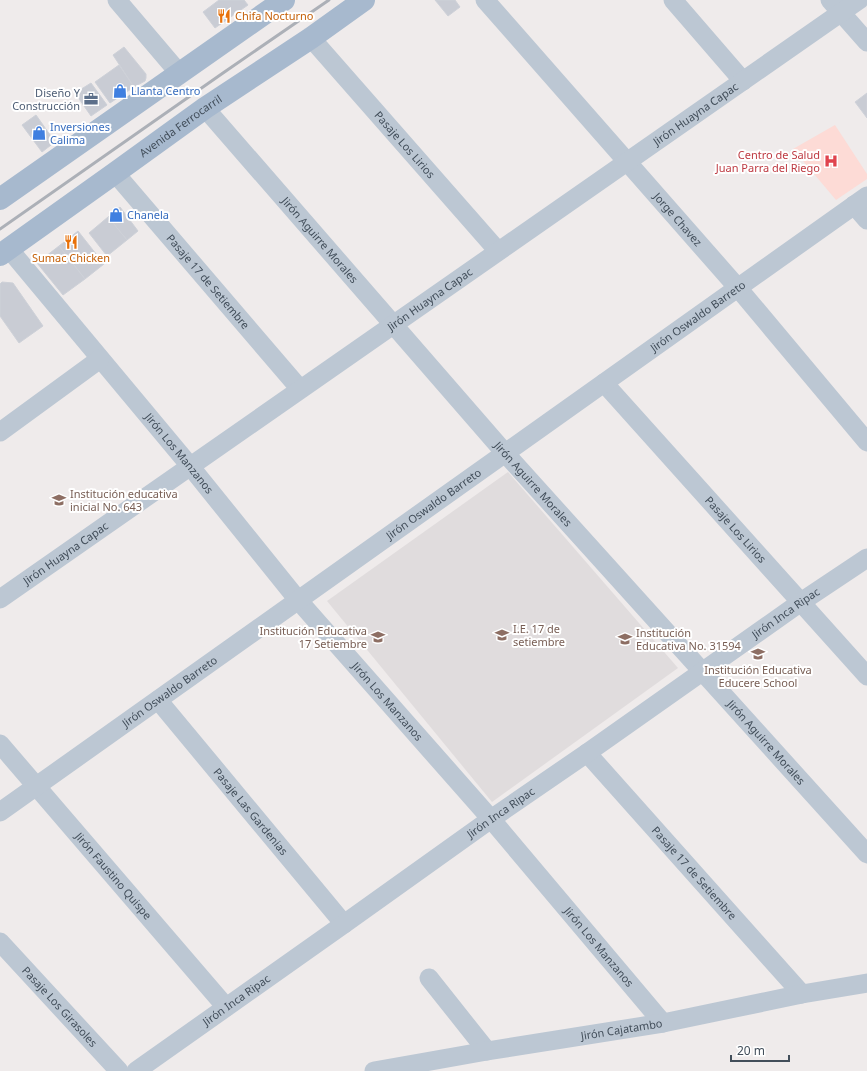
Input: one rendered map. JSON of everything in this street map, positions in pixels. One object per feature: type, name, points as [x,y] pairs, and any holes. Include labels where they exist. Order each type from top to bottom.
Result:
[{"type":"main road","points":[[0,199],[284,0]]},
{"type":"main road","name":"Avenida Ferrocarril","points":[[4,252],[205,108],[364,0]]},
{"type":"street","points":[[117,0],[179,73]]},
{"type":"street","name":"Jorge Chavez","points":[[485,0],[738,288],[867,442]]},
{"type":"street","points":[[673,0],[744,81]]},
{"type":"street","name":"Jirón Huayna Capac","points":[[0,599],[744,81],[835,6],[859,0]]},
{"type":"street","points":[[835,6],[867,42]]},
{"type":"street","name":"Pasaje Los Lirios","points":[[310,38],[498,251]]},
{"type":"street","name":"Jirón Aguirre Morales","points":[[205,108],[505,453],[867,854]]},
{"type":"street","name":"Pasaje 17 de Setiembre","points":[[116,173],[300,390]]},
{"type":"street","points":[[860,201],[867,220]]},
{"type":"street","name":"Jirón Oswaldo Barreto","points":[[0,812],[860,201]]},
{"type":"street","name":"Jirón Los Manzanos","points":[[4,252],[100,359],[190,466],[298,600],[491,819],[663,1023]]},
{"type":"street","points":[[0,432],[100,359]]},
{"type":"street","name":"Pasaje Los Lirios","points":[[604,383],[867,676]]},
{"type":"street","name":"Jirón Inca Ripac","points":[[136,1071],[491,819],[801,602],[867,558]]},
{"type":"street","name":"Pasaje Las Gardenias","points":[[158,700],[344,924]]},
{"type":"street","name":"Jirón Faustino Quispe","points":[[0,744],[226,1007]]},
{"type":"street","name":"Pasaje 17 de Setiembre","points":[[587,753],[802,994]]},
{"type":"street","name":"Pasaje Los Girasoles","points":[[0,942],[119,1071]]},
{"type":"street","points":[[429,978],[487,1051]]},
{"type":"street","name":"Jirón Cajatambo","points":[[374,1071],[487,1051],[663,1023],[802,994],[867,983]]},
{"type":"shaded area","name":"Centro de Salud Juan Parra del Riego","points":[[835,125],[867,174],[867,179],[836,200],[793,149]]},
{"type":"shaded area","name":"I.E. 17 de setiembre","points":[[508,472],[678,668],[492,802],[327,601]]},
{"type":"building","points":[[219,0],[244,0],[248,5],[215,28],[203,12]]},
{"type":"building","points":[[435,0],[455,0],[460,7],[448,16]]},
{"type":"building","points":[[124,47],[146,74],[145,81],[134,87],[113,55]]},
{"type":"building","points":[[119,65],[134,87],[110,103],[95,82]]},
{"type":"building","name":"Diseño Y Construcción","points":[[91,83],[107,105],[91,116],[75,93]]},
{"type":"building","points":[[867,93],[867,118],[855,102]]},
{"type":"building","name":"Inversiones Calima","points":[[36,115],[55,142],[42,152],[22,125]]},
{"type":"building","points":[[120,207],[138,231],[127,240],[108,217]]},
{"type":"building","points":[[108,217],[127,240],[107,256],[89,233]]},
{"type":"building","points":[[78,231],[104,264],[85,279],[59,246]]},
{"type":"building","points":[[59,246],[85,279],[63,295],[37,263]]},
{"type":"building","points":[[2,282],[13,283],[43,326],[19,343],[0,316],[0,284]]},
{"type":"railway","points":[[0,229],[329,0]]},
{"type":"place","name":"Chifa Nocturno","points":[[224,16]]},
{"type":"place","name":"Llanta Centro","points":[[120,91]]},
{"type":"place","name":"Diseño Y Construcción","points":[[91,99]]},
{"type":"place","name":"Inversiones Calima","points":[[39,133]]},
{"type":"place","name":"Centro de Salud Juan Parra del Riego","points":[[831,161]]},
{"type":"place","name":"Chanela","points":[[116,215]]},
{"type":"place","name":"Sumac Chicken","points":[[71,242]]},
{"type":"place","name":"Institución educativa inicial No. 643","points":[[59,500]]},
{"type":"place","name":"I.E. 17 de setiembre","points":[[502,635]]},
{"type":"place","name":"Institución Educativa 17 Setiembre","points":[[378,637]]},
{"type":"place","name":"Institución Educativa No. 31594","points":[[625,639]]},
{"type":"place","name":"Institución Educativa Educere School","points":[[758,654]]}]
